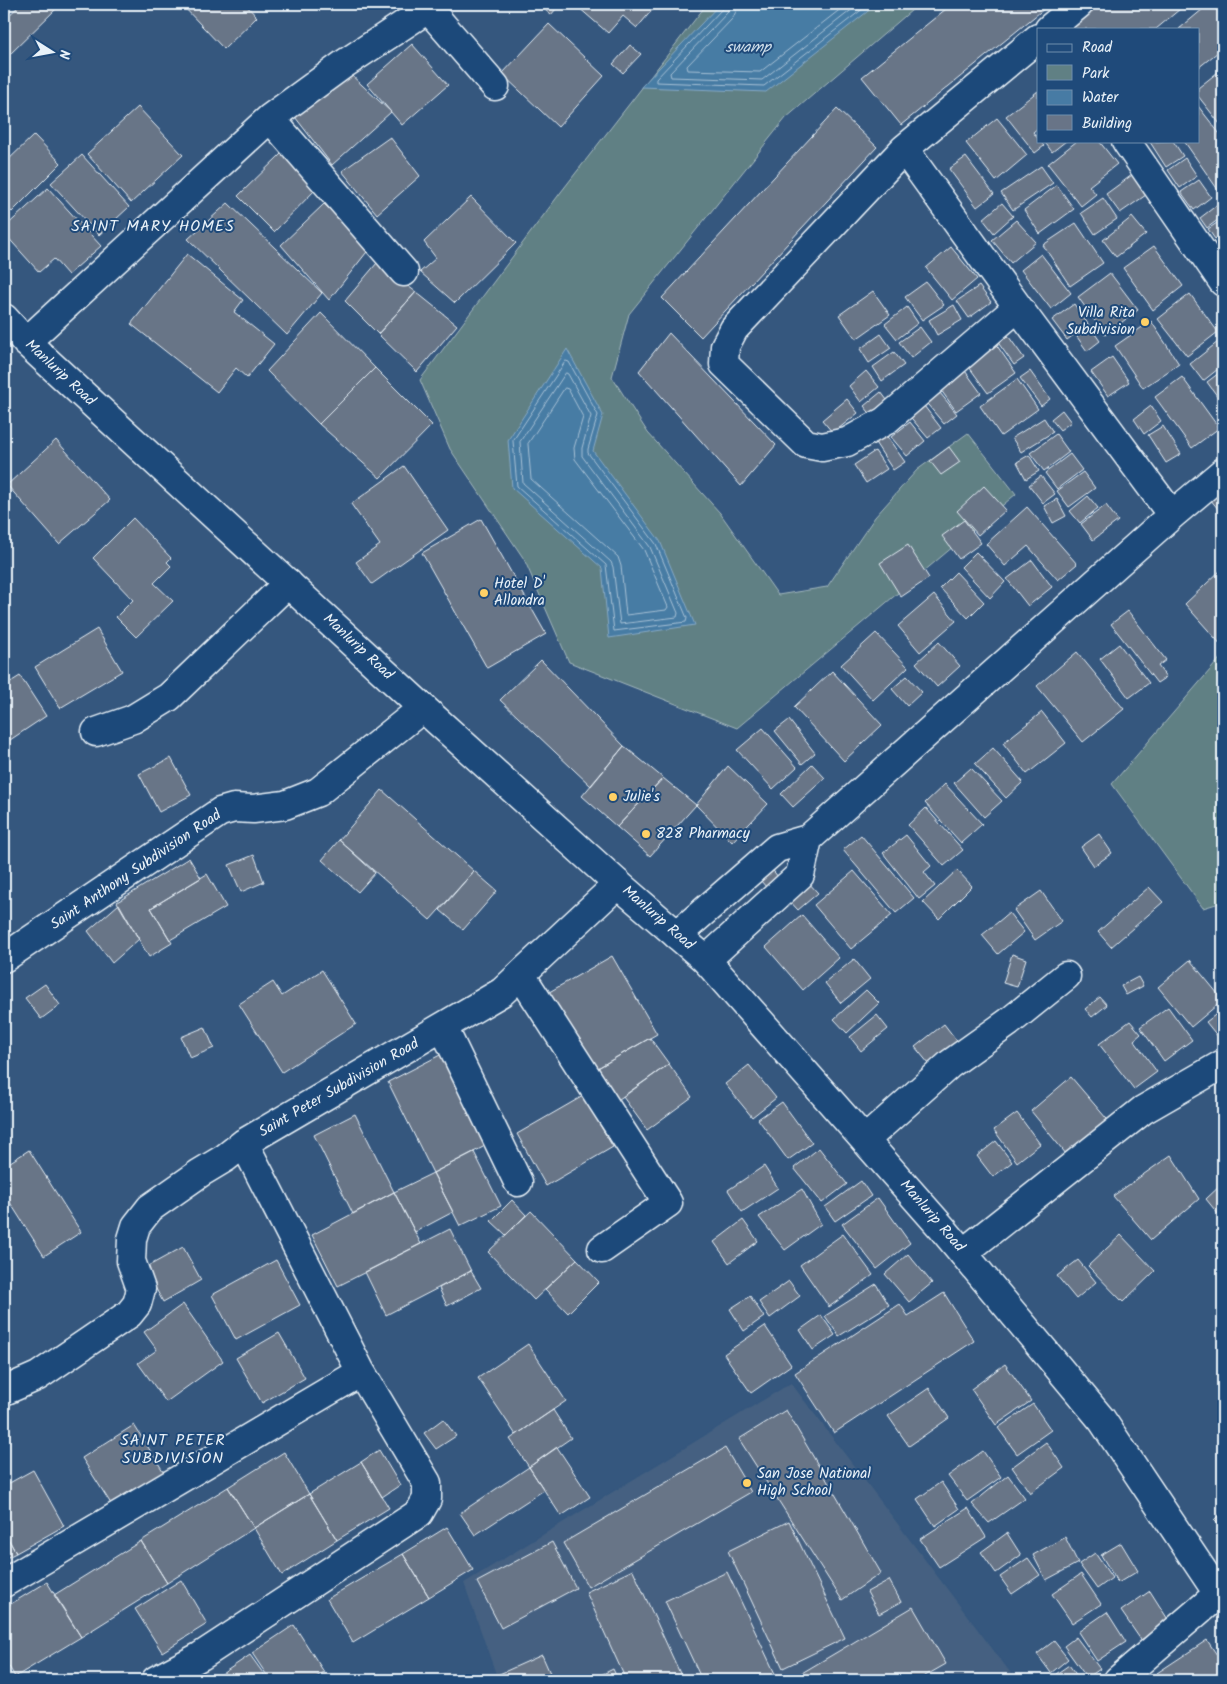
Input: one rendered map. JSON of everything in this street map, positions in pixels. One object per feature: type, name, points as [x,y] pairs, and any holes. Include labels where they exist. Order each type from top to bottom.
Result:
[{"type":"street","points":[[1051,28],[1079,4]]},
{"type":"street","points":[[26,342],[270,118],[344,64],[429,6],[495,86]]},
{"type":"street","points":[[1018,307],[885,421],[847,442],[822,447],[806,444],[724,364],[725,346],[734,329],[904,149],[1037,39]]},
{"type":"street","points":[[270,118],[404,272]]},
{"type":"street","points":[[1127,142],[1223,282]]},
{"type":"street","points":[[904,149],[1172,515]]},
{"type":"street","name":"Manlurip Road","points":[[4,318],[26,342],[423,708],[618,884],[706,960],[963,1253],[1102,1420],[1221,1597]]},
{"type":"street","points":[[677,935],[776,848],[808,839],[1172,515],[1223,472]]},
{"type":"street","points":[[96,732],[133,719],[169,696],[288,583]]},
{"type":"street","name":"Saint Anthony Subdivision Road","points":[[4,958],[220,812],[234,808],[253,809],[285,805],[318,792],[423,708]]},
{"type":"street","points":[[706,960],[800,875],[808,839]]},
{"type":"street","name":"Saint Peter Subdivision Road","points":[[156,1680],[201,1656],[419,1513],[427,1499],[427,1483],[361,1372],[244,1143],[502,992],[618,884]]},
{"type":"street","points":[[521,975],[668,1203],[602,1249]]},
{"type":"street","points":[[865,1140],[950,1064],[1009,1022],[1066,976]]},
{"type":"street","points":[[443,1027],[518,1182]]},
{"type":"street","points":[[963,1253],[1143,1110],[1223,1064]]},
{"type":"street","points":[[4,1391],[38,1376],[129,1314],[137,1304],[141,1290],[131,1262],[132,1239],[136,1226],[150,1208],[244,1143]]},
{"type":"street","points":[[4,1583],[361,1372]]},
{"type":"street","points":[[1118,1680],[1221,1597]]},
{"type":"shaded area","name":"San Jose National High School","points":[[791,1383],[1016,1680],[498,1680],[464,1583]]},
{"type":"green space","points":[[707,4],[919,4],[786,118],[629,314],[612,377],[648,433],[720,513],[778,595],[827,587],[875,517],[917,470],[968,433],[1016,494],[737,728],[569,662],[524,559],[450,449],[420,380],[561,192]]},
{"type":"green space","points":[[1223,655],[1223,902],[1203,908],[1112,784]]},
{"type":"water","name":"swamp","points":[[720,4],[877,4],[766,92],[641,87]]},
{"type":"water","points":[[567,349],[603,415],[593,451],[660,541],[695,625],[609,638],[602,568],[512,488],[508,440]]},
{"type":"building","points":[[21,4],[61,4],[4,60],[4,20]]},
{"type":"building","points":[[181,4],[245,4],[257,17],[224,49]]},
{"type":"building","points":[[538,4],[560,4],[551,15]]},
{"type":"building","points":[[580,4],[657,4],[637,28],[623,16],[608,33],[578,7]]},
{"type":"building","points":[[952,4],[1050,4],[901,125],[862,77]]},
{"type":"building","points":[[1099,4],[1186,4],[1157,28],[1072,27]]},
{"type":"building","points":[[1209,4],[1223,4],[1223,48],[1200,66],[1200,28],[1180,28]]},
{"type":"building","points":[[549,24],[604,76],[558,127],[502,74]]},
{"type":"building","points":[[412,44],[448,85],[402,125],[367,84]]},
{"type":"building","points":[[630,45],[641,54],[623,73],[613,64]]},
{"type":"building","points":[[1223,68],[1223,121],[1220,124],[1200,99],[1200,86]]},
{"type":"building","points":[[348,72],[391,112],[332,165],[292,113]]},
{"type":"building","points":[[1037,92],[1037,129],[1033,132],[1037,138],[1037,142],[1041,142],[1044,146],[1035,153],[1006,116]]},
{"type":"building","points":[[138,107],[183,155],[131,203],[87,154]]},
{"type":"building","points":[[837,109],[877,147],[701,337],[662,298]]},
{"type":"building","points":[[1200,109],[1223,138],[1223,197],[1185,142],[1200,142]]},
{"type":"building","points":[[997,118],[1027,155],[996,181],[966,143]]},
{"type":"building","points":[[34,135],[61,163],[12,212],[4,204],[4,164]]},
{"type":"building","points":[[390,137],[420,176],[377,214],[342,171]]},
{"type":"building","points":[[1045,142],[1065,142],[1052,152]]},
{"type":"building","points":[[1076,142],[1100,142],[1117,164],[1089,186],[1096,194],[1081,206],[1048,164]]},
{"type":"building","points":[[1150,142],[1174,142],[1183,156],[1166,167]]},
{"type":"building","points":[[282,153],[319,186],[274,232],[238,196]]},
{"type":"building","points":[[82,155],[129,207],[99,235],[51,183]]},
{"type":"building","points":[[966,157],[994,194],[977,207],[949,169]]},
{"type":"building","points":[[1185,158],[1197,176],[1180,188],[1168,170]]},
{"type":"building","points":[[1041,166],[1053,183],[1013,210],[1001,193]]},
{"type":"building","points":[[1132,175],[1146,195],[1120,213],[1106,194]]},
{"type":"building","points":[[1199,180],[1211,197],[1194,210],[1181,192]]},
{"type":"building","points":[[1057,185],[1074,209],[1040,234],[1024,210]]},
{"type":"building","points":[[48,188],[101,246],[68,275],[54,259],[39,272],[4,233],[4,228]]},
{"type":"building","points":[[471,197],[516,243],[455,303],[420,272],[436,258],[424,242]]},
{"type":"building","points":[[1103,198],[1117,219],[1095,234],[1081,213]]},
{"type":"building","points":[[228,203],[322,293],[287,335],[188,239]]},
{"type":"building","points":[[1002,203],[1013,216],[994,233],[983,219]]},
{"type":"building","points":[[324,204],[370,248],[329,300],[281,245]]},
{"type":"building","points":[[1217,205],[1223,216],[1207,228],[1200,218]]},
{"type":"building","points":[[1132,217],[1146,234],[1116,257],[1103,240]]},
{"type":"building","points":[[1223,219],[1223,233],[1215,239],[1208,229]]},
{"type":"building","points":[[1016,220],[1036,242],[1011,263],[992,240]]},
{"type":"building","points":[[1076,223],[1103,263],[1070,286],[1043,245]]},
{"type":"building","points":[[1223,238],[1223,252],[1216,243]]},
{"type":"building","points":[[1154,246],[1183,286],[1153,310],[1123,268]]},
{"type":"building","points":[[951,247],[977,279],[952,300],[926,268]]},
{"type":"building","points":[[187,254],[243,300],[234,312],[274,344],[247,378],[236,368],[217,392],[131,324]]},
{"type":"building","points":[[1041,254],[1071,293],[1051,309],[1021,270]]},
{"type":"building","points":[[377,263],[416,292],[378,334],[345,301]]},
{"type":"building","points":[[1110,273],[1138,310],[1105,335],[1078,297]]},
{"type":"building","points":[[926,282],[944,305],[922,320],[905,297]]},
{"type":"building","points":[[979,286],[991,302],[969,318],[957,301]]},
{"type":"building","points":[[873,291],[890,315],[856,339],[839,315]]},
{"type":"building","points":[[416,292],[457,325],[417,372],[378,334]]},
{"type":"building","points":[[1190,294],[1218,332],[1187,356],[1158,319]]},
{"type":"building","points":[[1074,304],[1100,341],[1087,351],[1075,334],[1067,340],[1052,320]]},
{"type":"building","points":[[954,305],[962,320],[937,335],[929,320]]},
{"type":"building","points":[[907,307],[918,323],[897,339],[885,324]]},
{"type":"building","points":[[321,313],[375,368],[319,424],[267,371]]},
{"type":"building","points":[[1151,321],[1179,364],[1143,388],[1115,346]]},
{"type":"building","points":[[920,327],[931,342],[911,358],[899,342]]},
{"type":"building","points":[[1004,330],[1024,358],[1014,365],[994,337]]},
{"type":"building","points":[[669,333],[776,445],[741,486],[639,371]]},
{"type":"building","points":[[881,334],[891,348],[869,363],[860,349]]},
{"type":"building","points":[[1223,338],[1223,365],[1203,381],[1190,364]]},
{"type":"building","points":[[993,340],[1016,373],[988,393],[964,360]]},
{"type":"building","points":[[894,352],[904,365],[882,381],[873,367]]},
{"type":"building","points":[[1112,357],[1129,382],[1108,396],[1091,372]]},
{"type":"building","points":[[375,368],[432,425],[380,478],[319,424]]},
{"type":"building","points":[[963,368],[981,393],[956,411],[938,386]]},
{"type":"building","points":[[1223,370],[1223,404],[1207,382]]},
{"type":"building","points":[[866,371],[879,387],[861,402],[849,386]]},
{"type":"building","points":[[1030,371],[1050,399],[1041,406],[1020,378]]},
{"type":"building","points":[[1182,377],[1219,428],[1192,448],[1155,397]]},
{"type":"building","points":[[1017,379],[1038,409],[1001,436],[980,406]]},
{"type":"building","points":[[936,388],[957,414],[944,424],[923,399]]},
{"type":"building","points":[[881,392],[890,404],[873,417],[864,406]]},
{"type":"building","points":[[847,399],[858,413],[833,433],[822,420]]},
{"type":"building","points":[[921,402],[941,428],[928,438],[907,413]]},
{"type":"building","points":[[1151,406],[1161,421],[1144,434],[1134,419]]},
{"type":"building","points":[[1062,410],[1071,422],[1060,430],[1051,419]]},
{"type":"building","points":[[1044,418],[1053,432],[1021,452],[1012,438]]},
{"type":"building","points":[[910,422],[925,441],[907,456],[891,437]]},
{"type":"building","points":[[1163,426],[1181,454],[1166,463],[1148,435]]},
{"type":"building","points":[[883,431],[905,462],[893,470],[872,438]]},
{"type":"building","points":[[1056,434],[1069,452],[1044,471],[1030,453]]},
{"type":"building","points":[[56,440],[110,500],[59,544],[7,485]]},
{"type":"building","points":[[949,447],[960,462],[941,475],[930,461]]},
{"type":"building","points":[[875,451],[887,469],[866,483],[854,465]]},
{"type":"building","points":[[1070,454],[1082,470],[1057,489],[1045,473]]},
{"type":"building","points":[[1029,455],[1039,471],[1026,479],[1017,462]]},
{"type":"building","points":[[404,466],[448,530],[372,584],[356,562],[380,545],[351,504]]},
{"type":"building","points":[[1083,472],[1095,488],[1069,507],[1057,491]]},
{"type":"building","points":[[1041,476],[1055,494],[1043,503],[1029,485]]},
{"type":"building","points":[[984,486],[1006,510],[978,535],[957,511]]},
{"type":"building","points":[[1223,488],[1223,515],[1210,499]]},
{"type":"building","points":[[1088,496],[1098,508],[1080,523],[1070,511]]},
{"type":"building","points":[[1057,499],[1066,516],[1053,523],[1044,506]]},
{"type":"building","points":[[1106,505],[1118,521],[1093,540],[1081,524]]},
{"type":"building","points":[[1027,507],[1077,564],[1058,580],[1028,546],[1005,566],[986,544]]},
{"type":"building","points":[[133,518],[171,558],[167,562],[171,566],[154,583],[173,601],[136,637],[116,617],[133,600],[93,558]]},
{"type":"building","name":"Hotel D' Allondra","points":[[481,519],[546,634],[487,668],[422,553]]},
{"type":"building","points":[[964,520],[981,543],[959,559],[942,536]]},
{"type":"building","points":[[908,545],[929,578],[901,597],[880,563]]},
{"type":"building","points":[[976,552],[1005,582],[990,598],[961,567]]},
{"type":"building","points":[[1032,560],[1052,587],[1028,606],[1007,579]]},
{"type":"building","points":[[1223,568],[1223,647],[1185,604]]},
{"type":"building","points":[[956,572],[984,602],[968,618],[940,588]]},
{"type":"building","points":[[934,595],[956,621],[920,652],[898,626]]},
{"type":"building","points":[[1128,611],[1166,660],[1158,666],[1166,677],[1157,683],[1111,624]]},
{"type":"building","points":[[97,629],[122,671],[60,708],[35,667]]},
{"type":"building","points":[[876,633],[908,667],[873,700],[841,665]]},
{"type":"building","points":[[939,642],[960,666],[937,687],[916,663]]},
{"type":"building","points":[[1119,644],[1149,683],[1129,698],[1100,659]]},
{"type":"building","points":[[1077,652],[1124,709],[1083,742],[1037,686]]},
{"type":"building","points":[[541,660],[624,746],[591,786],[500,700]]},
{"type":"building","points":[[832,671],[882,725],[844,761],[794,707]]},
{"type":"building","points":[[20,676],[46,716],[4,744],[4,686]]},
{"type":"building","points":[[907,676],[922,692],[907,706],[892,689]]},
{"type":"building","points":[[1042,712],[1066,743],[1027,774],[1003,743]]},
{"type":"building","points":[[789,720],[815,753],[802,764],[775,731]]},
{"type":"building","points":[[763,728],[797,767],[773,789],[737,750]]},
{"type":"building","points":[[624,746],[663,778],[617,827],[582,796]]},
{"type":"building","points":[[993,748],[1023,782],[1006,798],[975,764]]},
{"type":"building","points":[[171,758],[191,795],[159,812],[139,774]]},
{"type":"building","points":[[812,764],[825,778],[793,807],[781,794]]},
{"type":"building","points":[[728,766],[768,804],[732,842],[696,805]]},
{"type":"building","points":[[971,768],[1002,801],[984,817],[954,783]]},
{"type":"building","points":[[663,778],[696,805],[650,856],[617,827]]},
{"type":"building","points":[[945,784],[982,824],[961,843],[925,803]]},
{"type":"building","points":[[382,790],[474,871],[430,920],[339,840]]},
{"type":"building","points":[[926,808],[963,850],[944,866],[908,825]]},
{"type":"building","points":[[1099,834],[1112,853],[1094,866],[1081,847]]},
{"type":"building","points":[[861,835],[914,898],[896,913],[843,850]]},
{"type":"building","points":[[906,835],[931,866],[924,872],[935,886],[919,899],[883,853]]},
{"type":"building","points":[[339,840],[375,873],[358,892],[322,860]]},
{"type":"building","points":[[254,855],[264,882],[241,892],[229,865]]},
{"type":"building","points":[[189,858],[201,878],[151,908],[172,943],[149,957],[117,902]]},
{"type":"building","points":[[768,864],[778,877],[766,887],[756,875]]},
{"type":"building","points":[[957,870],[972,886],[939,919],[923,902]]},
{"type":"building","points":[[474,871],[497,891],[463,930],[440,910]]},
{"type":"building","points":[[854,871],[892,915],[851,949],[814,905]]},
{"type":"building","points":[[207,874],[226,907],[170,940],[151,908]]},
{"type":"building","points":[[807,881],[818,893],[798,910],[787,898]]},
{"type":"building","points":[[1149,887],[1163,902],[1111,947],[1098,932]]},
{"type":"building","points":[[1041,891],[1062,921],[1035,940],[1014,910]]},
{"type":"building","points":[[119,904],[139,939],[112,963],[88,931]]},
{"type":"building","points":[[1009,913],[1024,932],[998,954],[982,935]]},
{"type":"building","points":[[802,915],[839,958],[803,990],[766,947]]},
{"type":"building","points":[[1012,954],[1026,959],[1017,987],[1003,983]]},
{"type":"building","points":[[612,956],[657,1034],[589,1073],[544,995]]},
{"type":"building","points":[[854,959],[870,979],[841,1003],[825,983]]},
{"type":"building","points":[[1190,960],[1223,1000],[1191,1027],[1158,987]]},
{"type":"building","points":[[322,970],[356,1024],[282,1072],[239,1004],[273,982],[282,996]]},
{"type":"building","points":[[1138,977],[1143,986],[1126,995],[1121,986]]},
{"type":"building","points":[[45,984],[60,1005],[41,1019],[25,998]]},
{"type":"building","points":[[866,990],[879,1003],[847,1033],[834,1019]]},
{"type":"building","points":[[1100,997],[1107,1005],[1092,1017],[1085,1009]]},
{"type":"building","points":[[1168,1007],[1192,1040],[1164,1061],[1140,1027]]},
{"type":"building","points":[[1223,1009],[1223,1035],[1219,1038],[1206,1022]]},
{"type":"building","points":[[877,1015],[888,1029],[861,1051],[850,1037]]},
{"type":"building","points":[[1130,1021],[1141,1034],[1134,1040],[1157,1072],[1134,1089],[1099,1044]]},
{"type":"building","points":[[944,1024],[957,1041],[929,1064],[915,1047]]},
{"type":"building","points":[[205,1027],[214,1048],[190,1058],[181,1037]]},
{"type":"building","points":[[650,1038],[669,1064],[612,1104],[589,1073]]},
{"type":"building","points":[[442,1054],[487,1145],[433,1173],[388,1082]]},
{"type":"building","points":[[669,1064],[692,1097],[647,1130],[623,1097]]},
{"type":"building","points":[[749,1065],[776,1098],[752,1117],[725,1084]]},
{"type":"building","points":[[1071,1077],[1112,1125],[1071,1160],[1031,1111]]},
{"type":"building","points":[[583,1096],[613,1147],[546,1186],[517,1134]]},
{"type":"building","points":[[782,1102],[812,1143],[788,1160],[758,1119]]},
{"type":"building","points":[[1017,1113],[1040,1144],[1017,1162],[994,1130]]},
{"type":"building","points":[[355,1114],[394,1192],[353,1214],[314,1135]]},
{"type":"building","points":[[996,1141],[1012,1162],[993,1177],[977,1156]]},
{"type":"building","points":[[819,1148],[847,1184],[822,1203],[794,1168]]},
{"type":"building","points":[[29,1150],[81,1232],[44,1256],[4,1193],[4,1166]]},
{"type":"building","points":[[474,1152],[501,1206],[460,1226],[433,1173]]},
{"type":"building","points":[[1171,1155],[1199,1199],[1151,1240],[1113,1196]]},
{"type":"building","points":[[764,1166],[778,1188],[742,1212],[728,1190]]},
{"type":"building","points":[[433,1173],[453,1212],[415,1232],[394,1192]]},
{"type":"building","points":[[861,1181],[871,1196],[835,1221],[825,1207]]},
{"type":"building","points":[[1223,1183],[1223,1220],[1206,1199]]},
{"type":"building","points":[[802,1189],[821,1224],[785,1250],[759,1217]]},
{"type":"building","points":[[394,1192],[421,1244],[338,1286],[312,1235]]},
{"type":"building","points":[[878,1198],[910,1243],[877,1269],[842,1224]]},
{"type":"building","points":[[512,1200],[526,1215],[506,1235],[491,1221]]},
{"type":"building","points":[[531,1211],[577,1259],[534,1300],[488,1252]]},
{"type":"building","points":[[743,1220],[758,1241],[729,1263],[714,1242]]},
{"type":"building","points":[[450,1229],[471,1271],[386,1315],[365,1272]]},
{"type":"building","points":[[843,1234],[873,1275],[829,1307],[800,1265]]},
{"type":"building","points":[[1121,1235],[1155,1271],[1123,1302],[1088,1266]]},
{"type":"building","points":[[183,1247],[201,1280],[163,1302],[145,1268]]},
{"type":"building","points":[[908,1254],[932,1283],[909,1302],[885,1274]]},
{"type":"building","points":[[577,1259],[599,1282],[568,1313],[545,1289]]},
{"type":"building","points":[[276,1260],[300,1305],[236,1340],[212,1295]]},
{"type":"building","points":[[1078,1260],[1096,1282],[1076,1299],[1057,1276]]},
{"type":"building","points":[[471,1271],[481,1288],[447,1306],[439,1288]]},
{"type":"building","points":[[789,1281],[800,1296],[770,1318],[759,1302]]},
{"type":"building","points":[[876,1284],[889,1305],[839,1336],[825,1316]]},
{"type":"building","points":[[944,1293],[974,1341],[834,1433],[795,1373],[900,1304],[908,1316]]},
{"type":"building","points":[[750,1296],[764,1317],[744,1331],[730,1309]]},
{"type":"building","points":[[183,1304],[223,1361],[166,1402],[138,1363],[157,1350],[144,1332]]},
{"type":"building","points":[[821,1315],[835,1335],[813,1350],[800,1330]]},
{"type":"building","points":[[765,1326],[791,1365],[751,1393],[724,1354]]},
{"type":"building","points":[[279,1333],[305,1378],[262,1403],[236,1358]]},
{"type":"building","points":[[528,1344],[566,1401],[516,1435],[478,1378]]},
{"type":"building","points":[[1005,1364],[1031,1401],[996,1425],[971,1389]]},
{"type":"building","points":[[929,1388],[949,1418],[909,1446],[888,1416]]},
{"type":"building","points":[[1033,1404],[1051,1430],[1017,1454],[998,1428]]},
{"type":"building","points":[[553,1410],[571,1438],[529,1467],[510,1439]]},
{"type":"building","points":[[786,1410],[881,1573],[842,1600],[739,1439]]},
{"type":"building","points":[[443,1419],[456,1436],[436,1449],[424,1433]]},
{"type":"building","points":[[134,1425],[165,1474],[113,1507],[82,1458]]},
{"type":"building","points":[[1046,1442],[1064,1468],[1030,1493],[1012,1467]]},
{"type":"building","points":[[557,1447],[590,1497],[561,1516],[529,1467]]},
{"type":"building","points":[[725,1448],[751,1492],[588,1587],[563,1543]]},
{"type":"building","points":[[379,1450],[400,1485],[382,1497],[361,1462]]},
{"type":"building","points":[[983,1451],[1001,1477],[967,1501],[948,1476]]},
{"type":"building","points":[[284,1452],[309,1494],[254,1528],[228,1487]]},
{"type":"building","points":[[361,1462],[389,1508],[337,1540],[309,1494]]},
{"type":"building","points":[[529,1467],[544,1490],[475,1535],[460,1513]]},
{"type":"building","points":[[33,1470],[64,1526],[16,1553],[4,1531],[4,1486]]},
{"type":"building","points":[[1008,1475],[1025,1498],[989,1523],[972,1504]]},
{"type":"building","points":[[941,1482],[959,1509],[935,1526],[917,1499]]},
{"type":"building","points":[[228,1487],[254,1528],[167,1583],[141,1541]]},
{"type":"building","points":[[309,1494],[337,1540],[282,1575],[254,1528]]},
{"type":"building","points":[[968,1508],[986,1537],[939,1567],[920,1539]]},
{"type":"building","points":[[1223,1511],[1223,1529],[1214,1520]]},
{"type":"building","points":[[789,1521],[845,1638],[783,1668],[728,1551]]},
{"type":"building","points":[[447,1527],[473,1570],[429,1597],[403,1554]]},
{"type":"building","points":[[4,1531],[16,1553],[4,1559]]},
{"type":"building","points":[[1007,1533],[1021,1555],[996,1573],[981,1552]]},
{"type":"building","points":[[1065,1537],[1078,1563],[1046,1580],[1033,1555]]},
{"type":"building","points":[[141,1541],[167,1583],[81,1637],[54,1595]]},
{"type":"building","points":[[552,1542],[576,1588],[501,1628],[477,1582]]},
{"type":"building","points":[[1121,1543],[1138,1571],[1118,1583],[1101,1555]]},
{"type":"building","points":[[1095,1553],[1112,1578],[1097,1589],[1079,1564]]},
{"type":"building","points":[[403,1554],[429,1597],[353,1643],[327,1599]]},
{"type":"building","points":[[1028,1558],[1040,1575],[1012,1594],[1000,1577]]},
{"type":"building","points":[[633,1570],[683,1680],[626,1680],[586,1592]]},
{"type":"building","points":[[727,1572],[778,1680],[702,1680],[665,1601]]},
{"type":"building","points":[[1081,1574],[1101,1604],[1072,1623],[1052,1594]]},
{"type":"building","points":[[181,1580],[207,1624],[162,1652],[135,1609]]},
{"type":"building","points":[[889,1580],[901,1602],[879,1614],[867,1592]]},
{"type":"building","points":[[47,1582],[81,1637],[15,1677],[4,1658],[4,1608]]},
{"type":"building","points":[[1150,1591],[1169,1621],[1141,1640],[1121,1611]]},
{"type":"building","points":[[913,1607],[946,1664],[918,1680],[790,1680]]},
{"type":"building","points":[[1107,1612],[1126,1642],[1097,1661],[1078,1632]]},
{"type":"building","points":[[294,1625],[324,1672],[312,1680],[270,1680],[252,1653]]},
{"type":"building","points":[[1076,1637],[1100,1669],[1087,1678],[1064,1646]]},
{"type":"building","points":[[1207,1640],[1223,1664],[1223,1680],[1162,1680],[1157,1673]]},
{"type":"building","points":[[1054,1641],[1068,1659],[1051,1673],[1037,1654]]},
{"type":"building","points":[[250,1655],[268,1680],[213,1680]]},
{"type":"building","points":[[542,1655],[553,1680],[497,1680],[495,1676]]},
{"type":"building","points":[[1069,1665],[1080,1680],[1061,1680],[1056,1674]]},
{"type":"building","points":[[613,1669],[618,1680],[591,1680]]},
{"type":"place","name":"Villa Rita Subdivision","points":[[1145,322]]},
{"type":"place","name":"Hotel D' Allondra","points":[[484,593]]},
{"type":"place","name":"Julie's","points":[[613,797]]},
{"type":"place","name":"828 Pharmacy","points":[[646,834]]},
{"type":"place","name":"San Jose National High School","points":[[747,1483]]},
{"type":"district","name":"SAINT MARY HOMES","points":[[153,226]]},
{"type":"district","name":"SAINT PETER SUBDIVISION","points":[[173,1449]]}]
